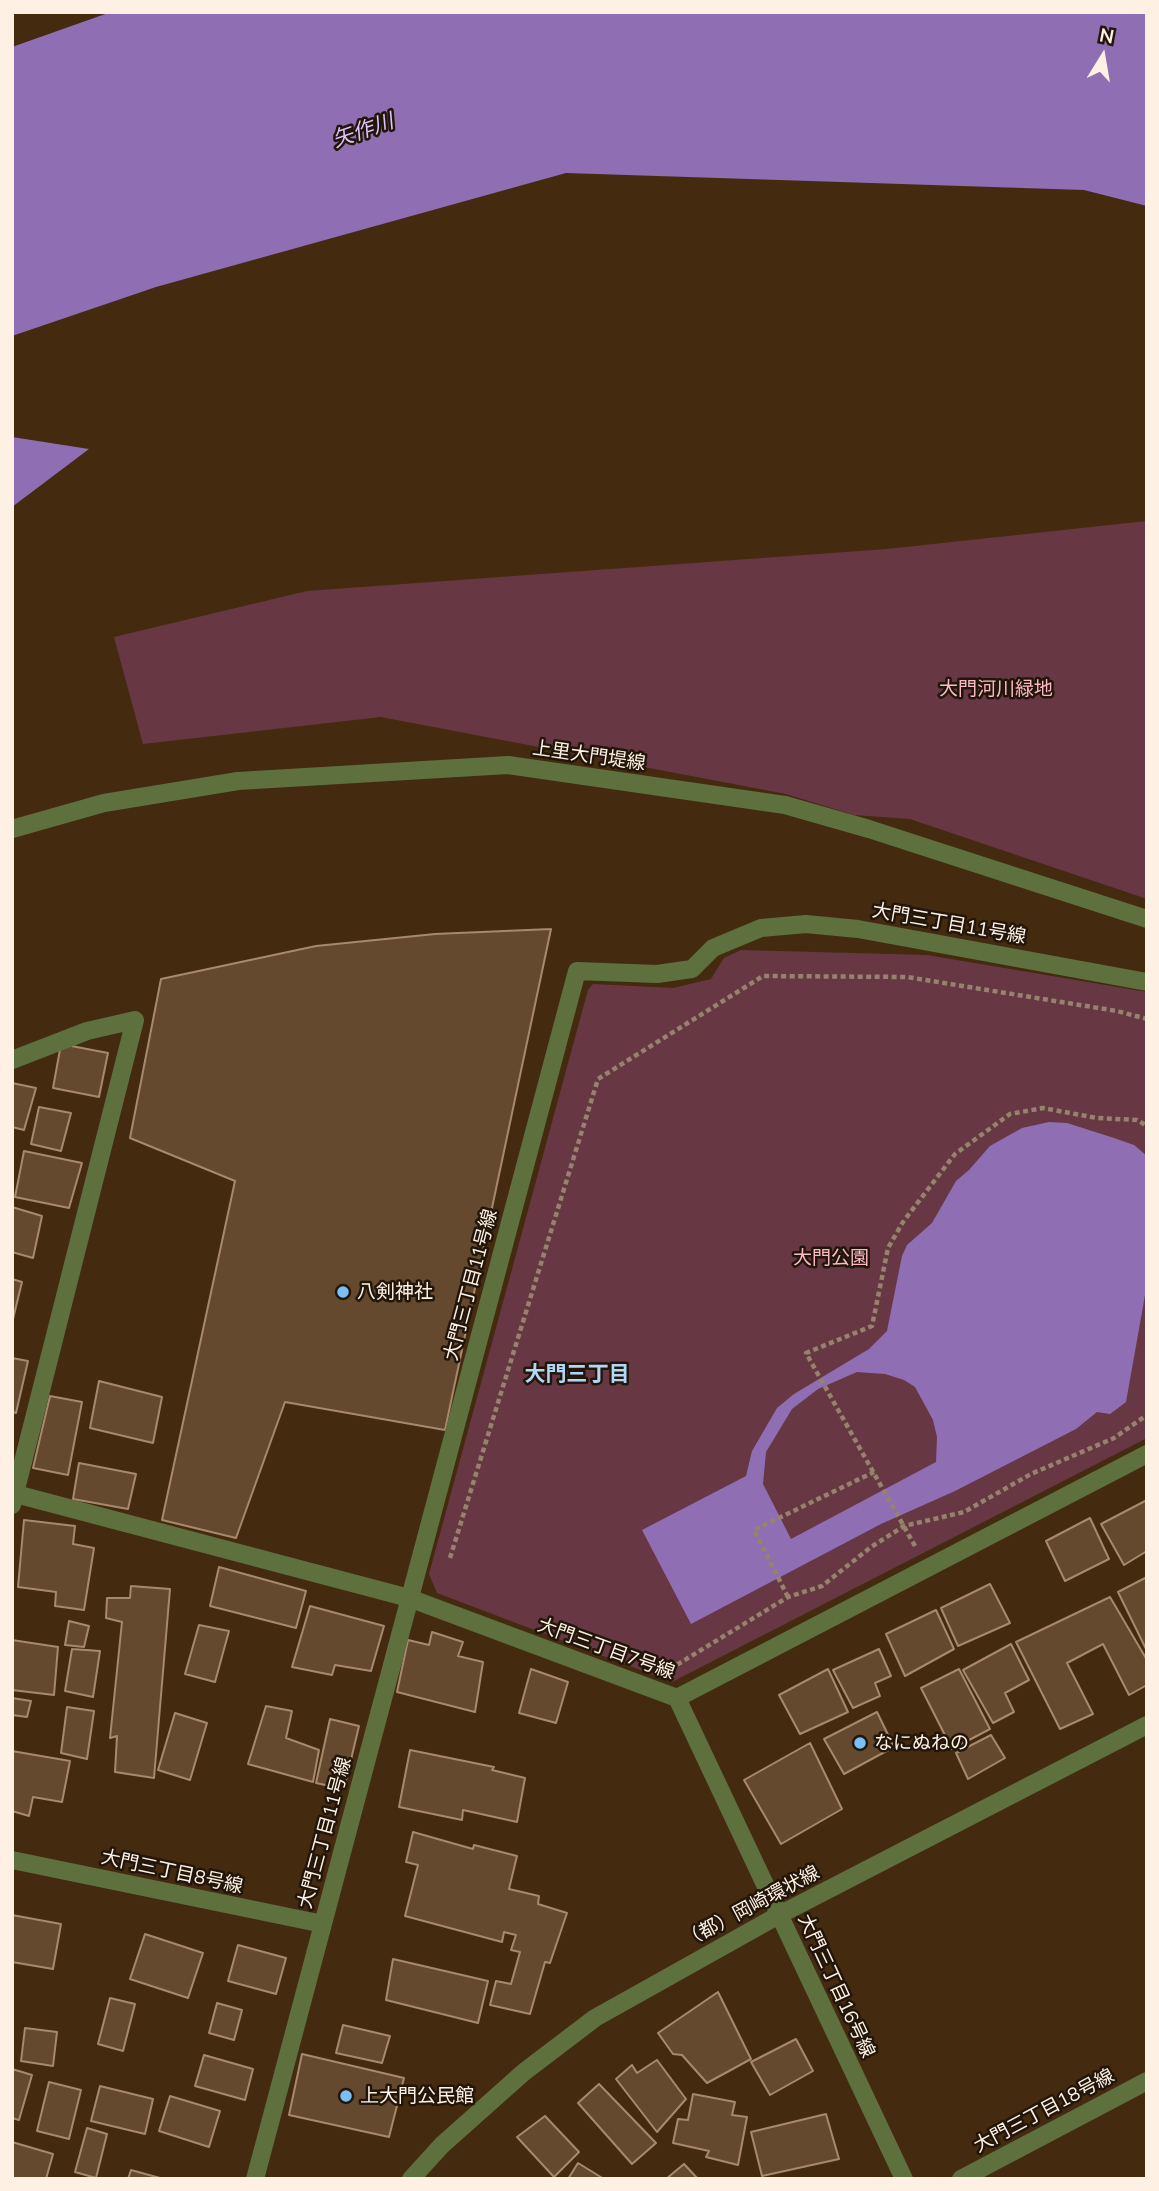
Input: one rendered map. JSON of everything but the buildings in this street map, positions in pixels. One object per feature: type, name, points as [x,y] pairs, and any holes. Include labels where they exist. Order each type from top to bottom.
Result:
[{"type":"street","name":"上里大門堤線","points":[[12,829],[104,803],[238,781],[508,765],[785,805],[869,829],[1147,919]]},
{"type":"street","name":"大門三丁目11号線","points":[[255,2179],[577,971],[657,974],[692,969],[713,948],[761,928],[806,924],[858,929],[1147,982]]},
{"type":"street","points":[[12,1060],[88,1031],[135,1020],[13,1498]]},
{"type":"street","name":"大門三丁目7号線","points":[[13,1498],[409,1598],[677,1698],[1147,1454]]},
{"type":"street","name":"大門三丁目16号線","points":[[677,1698],[904,2179]]},
{"type":"street","name":"（都）岡崎環状線","points":[[411,2179],[442,2145],[524,2072],[595,2018],[779,1915],[1147,1725]]},
{"type":"street","name":"大門三丁目8号線","points":[[12,1860],[323,1924]]},
{"type":"street","name":"大門三丁目18号線","points":[[961,2179],[1147,2081]]},
{"type":"path","points":[[448,1566],[597,1079],[763,976],[907,977],[1117,1011],[1147,1019]]},
{"type":"path","points":[[901,1520],[806,1353],[872,1326],[888,1248],[903,1223],[955,1154],[1010,1114],[1043,1108],[1097,1118],[1137,1120],[1147,1126]]},
{"type":"path","points":[[668,1670],[788,1597],[822,1586],[871,1547],[904,1526],[964,1512],[1022,1479],[1114,1438],[1147,1417]]},
{"type":"path","points":[[788,1597],[754,1530],[874,1472]]},
{"type":"green space","name":"大門河川緑地","points":[[1147,521],[1147,899],[910,819],[854,815],[786,794],[381,717],[143,744],[114,637],[307,591],[887,549]]},
{"type":"green space","name":"大門公園","points":[[741,950],[927,955],[1147,992],[1147,1438],[672,1682],[437,1593],[429,1574],[588,990],[593,984],[673,988],[711,979],[724,958]]},
{"type":"water","name":"矢作川","points":[[111,12],[1147,12],[1147,206],[1084,190],[566,173],[156,287],[12,336],[12,47]]},
{"type":"water","points":[[12,437],[89,449],[12,507]]},
{"type":"water","points":[[1049,1122],[1067,1123],[1134,1145],[1147,1156],[1147,1284],[1126,1402],[1110,1414],[1097,1412],[1076,1429],[955,1491],[881,1524],[691,1624],[642,1530],[746,1476],[752,1451],[777,1408],[794,1394],[869,1349],[887,1331],[902,1256],[907,1245],[932,1223],[956,1181],[990,1146],[1022,1128]],"holes":[[[857,1372],[885,1374],[915,1387],[933,1420],[937,1437],[936,1462],[791,1539],[763,1484],[766,1452],[792,1409],[818,1389]]]},
{"type":"place","name":"八剣神社","points":[[343,1292]]},
{"type":"place","name":"なにぬねの","points":[[860,1743]]},
{"type":"place","name":"上大門公民館","points":[[346,2096]]},
{"type":"district","name":"大門三丁目","points":[[577,1375]]}]
